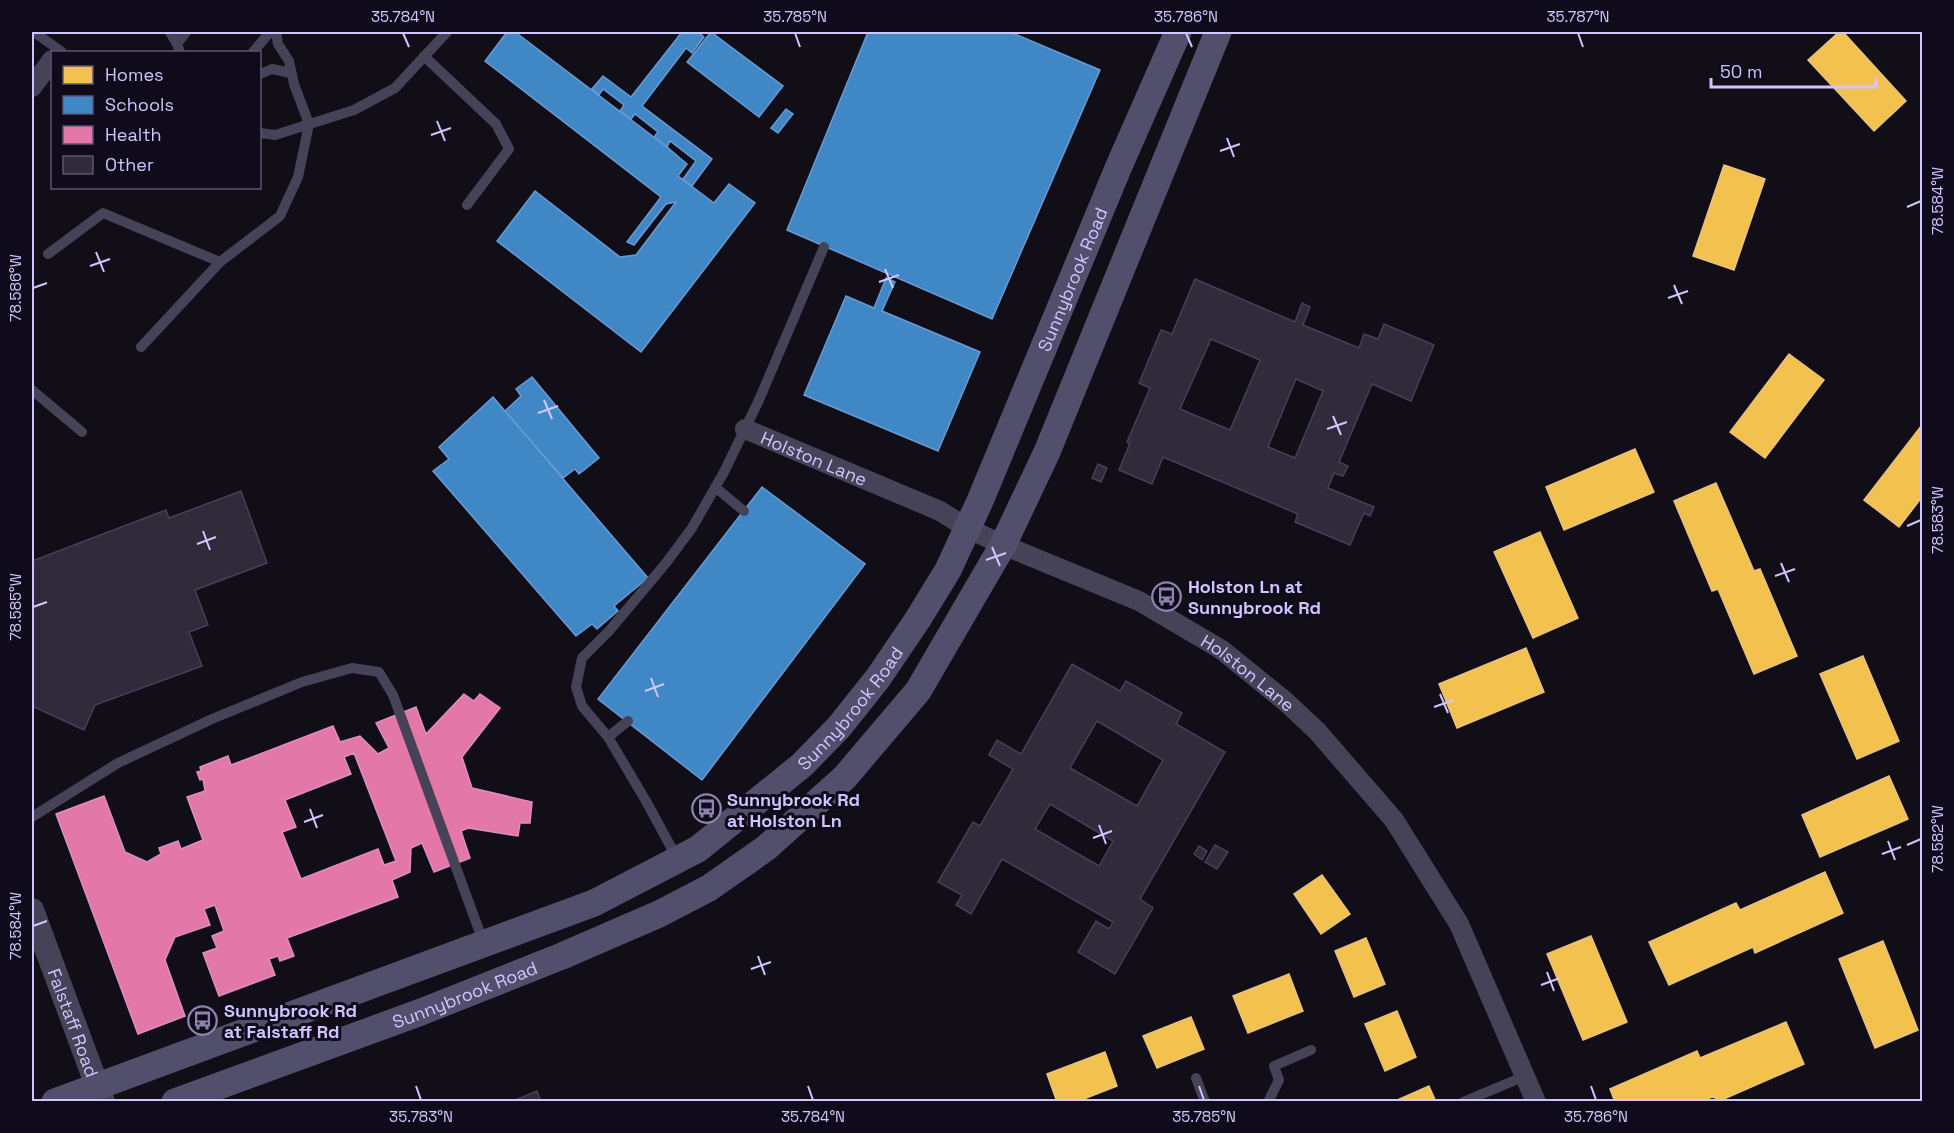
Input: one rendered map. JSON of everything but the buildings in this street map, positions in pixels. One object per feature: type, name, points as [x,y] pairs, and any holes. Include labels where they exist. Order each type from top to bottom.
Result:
[{"type":"main road","name":"Sunnybrook Road","points":[[55,1101],[100,1094],[594,903],[698,849],[802,765],[839,727],[878,678],[948,570],[1178,32]]},
{"type":"main road","name":"Sunnybrook Road","points":[[175,1101],[421,1012],[632,926],[709,888],[766,848],[852,768],[918,691],[1003,545],[1047,452],[1218,32]]},
{"type":"main road","points":[[1164,65],[1162,116],[1175,133]]},
{"type":"street","points":[[32,87],[51,63]]},
{"type":"street","name":"Holston Lane","points":[[745,429],[940,511],[967,528],[1003,545],[1139,601],[1222,650],[1286,702],[1317,731],[1394,820],[1459,924],[1536,1101]]},
{"type":"street","name":"Falstaff Road","points":[[32,910],[100,1094]]},
{"type":"lane","points":[[34,32],[55,51]]},
{"type":"lane","points":[[170,32],[179,48]]},
{"type":"lane","points":[[179,48],[186,32]]},
{"type":"lane","points":[[254,51],[270,32]]},
{"type":"lane","points":[[141,347],[220,262],[280,216],[298,177],[309,124],[289,61],[278,44],[276,32]]},
{"type":"lane","points":[[261,133],[275,135],[354,110],[395,88],[447,32]]},
{"type":"lane","points":[[424,56],[496,124],[509,149],[467,206]]},
{"type":"lane","points":[[261,74],[272,69],[291,73]]},
{"type":"lane","points":[[48,254],[103,213],[220,262]]},
{"type":"lane","points":[[678,860],[608,737],[582,706],[576,687],[582,658],[609,631],[692,528],[745,429],[824,247]]},
{"type":"lane","points":[[32,390],[82,432]]},
{"type":"lane","points":[[715,487],[744,511]]},
{"type":"lane","points":[[32,817],[118,763],[212,719],[302,682],[352,668],[379,672],[393,695],[484,944]]},
{"type":"lane","points":[[608,737],[628,721]]},
{"type":"lane","points":[[1268,1101],[1279,1080],[1274,1066],[1311,1050]]},
{"type":"lane","points":[[1463,1101],[1525,1076]]},
{"type":"lane","points":[[1196,1078],[1205,1101]]},
{"type":"place","name":"Holston Ln at Sunnybrook Rd","points":[[1167,596]]},
{"type":"place","name":"Sunnybrook Rd at Holston Ln","points":[[706,809]]},
{"type":"place","name":"Sunnybrook Rd at Falstaff Rd","points":[[203,1020]]}]
